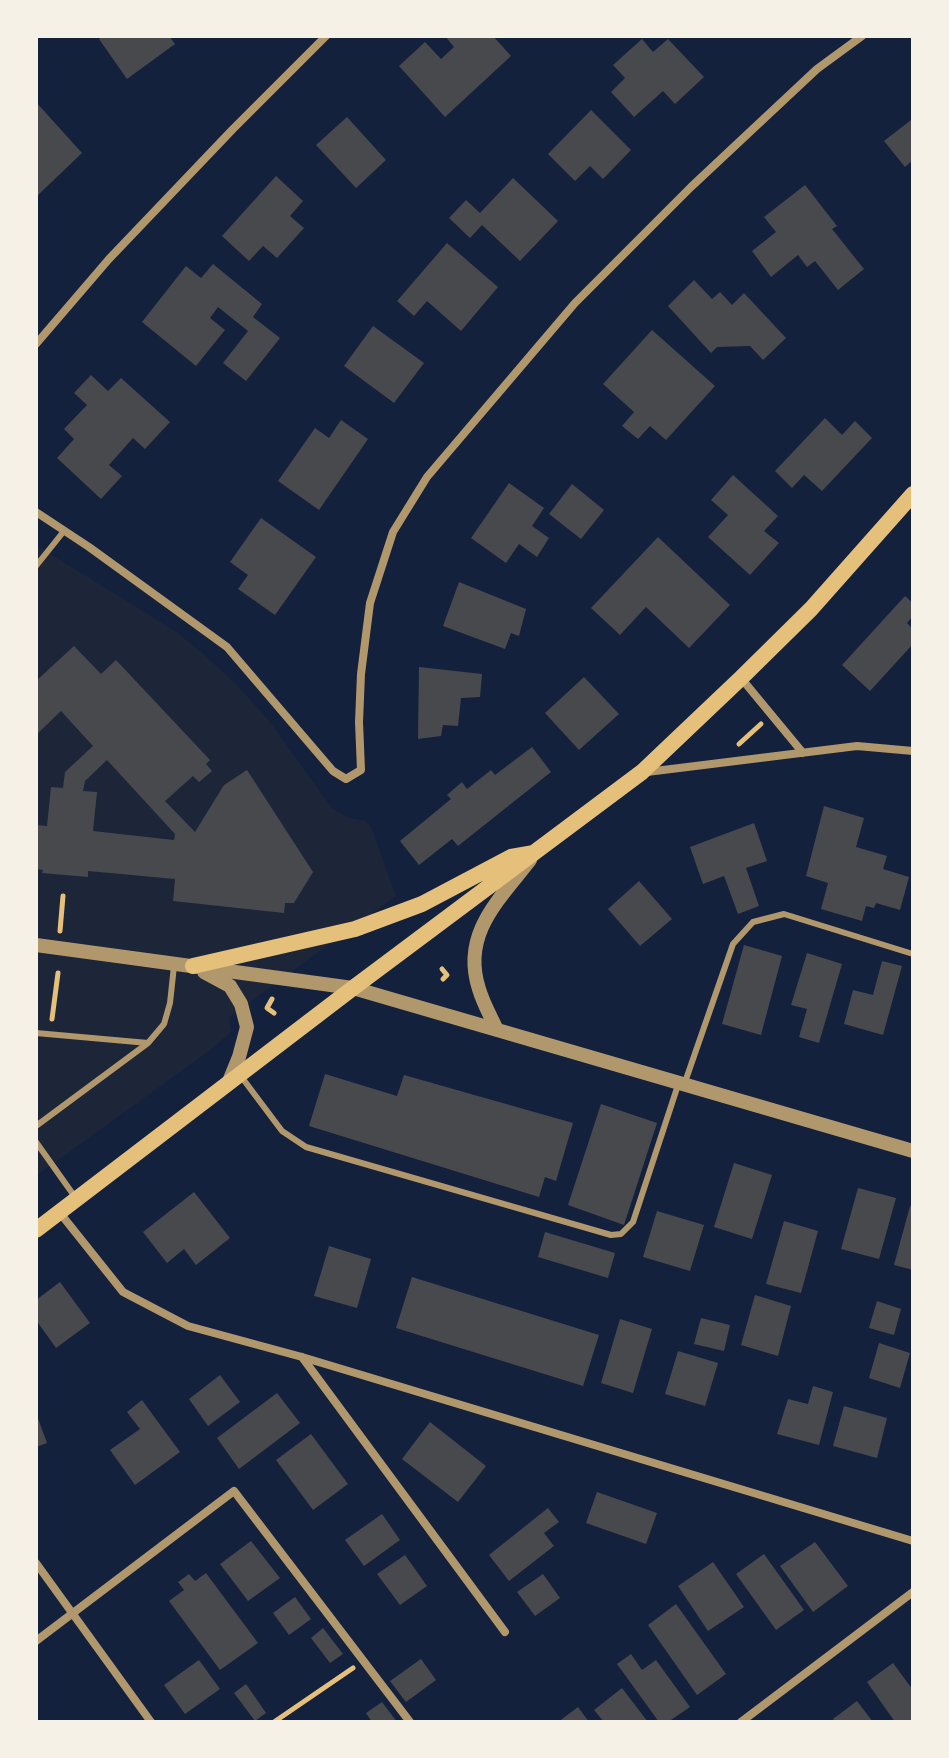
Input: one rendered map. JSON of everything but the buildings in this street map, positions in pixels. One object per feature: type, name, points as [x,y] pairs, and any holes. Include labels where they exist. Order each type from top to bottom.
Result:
[{"type":"main road","points":[[36,1229],[642,772],[811,609],[913,494]]},
{"type":"main road","points":[[193,966],[355,929],[422,904],[511,857],[536,853]]},
{"type":"street","points":[[36,344],[109,259],[326,36]]},
{"type":"street","points":[[36,512],[227,647],[333,771],[346,779],[361,770],[361,674],[370,603],[393,532],[427,477],[586,292],[714,165],[817,69],[862,36]]},
{"type":"street","points":[[741,678],[803,753]]},
{"type":"street","points":[[642,772],[857,746],[913,751]]},
{"type":"street","points":[[497,1030],[478,988],[473,953],[486,916],[536,853]]},
{"type":"street","points":[[36,945],[353,988],[913,1151]]},
{"type":"street","points":[[193,966],[230,986],[241,1004],[247,1027],[234,1079]]},
{"type":"street","points":[[60,1213],[123,1292],[188,1326],[302,1357],[913,1541]]},
{"type":"street","points":[[302,1357],[505,1632]]},
{"type":"street","points":[[36,1641],[234,1491],[410,1722]]},
{"type":"street","points":[[36,1563],[151,1722]]},
{"type":"street","points":[[741,1722],[913,1592]]},
{"type":"lane","points":[[36,566],[64,531]]},
{"type":"lane","points":[[234,1079],[282,1131],[306,1147],[611,1235],[621,1234],[633,1222],[733,944],[753,922],[784,914],[913,954]]},
{"type":"lane","points":[[36,1126],[148,1043],[164,1024],[170,1003],[174,964]]},
{"type":"lane","points":[[36,1033],[148,1043]]},
{"type":"lane","points":[[36,1142],[77,1200]]},
{"type":"path","points":[[735,748],[763,723]]},
{"type":"path","points":[[60,932],[63,896]]},
{"type":"path","points":[[442,969],[447,975],[443,979]]},
{"type":"path","points":[[50,1034],[58,973]]},
{"type":"path","points":[[272,999],[267,1008],[274,1013]]},
{"type":"path","points":[[274,1722],[363,1660]]},
{"type":"shaded area","points":[[36,545],[175,631],[237,685],[269,721],[332,808],[349,818],[366,821],[371,827],[396,896],[229,1017],[231,1032],[209,1051],[36,1176]]}]
